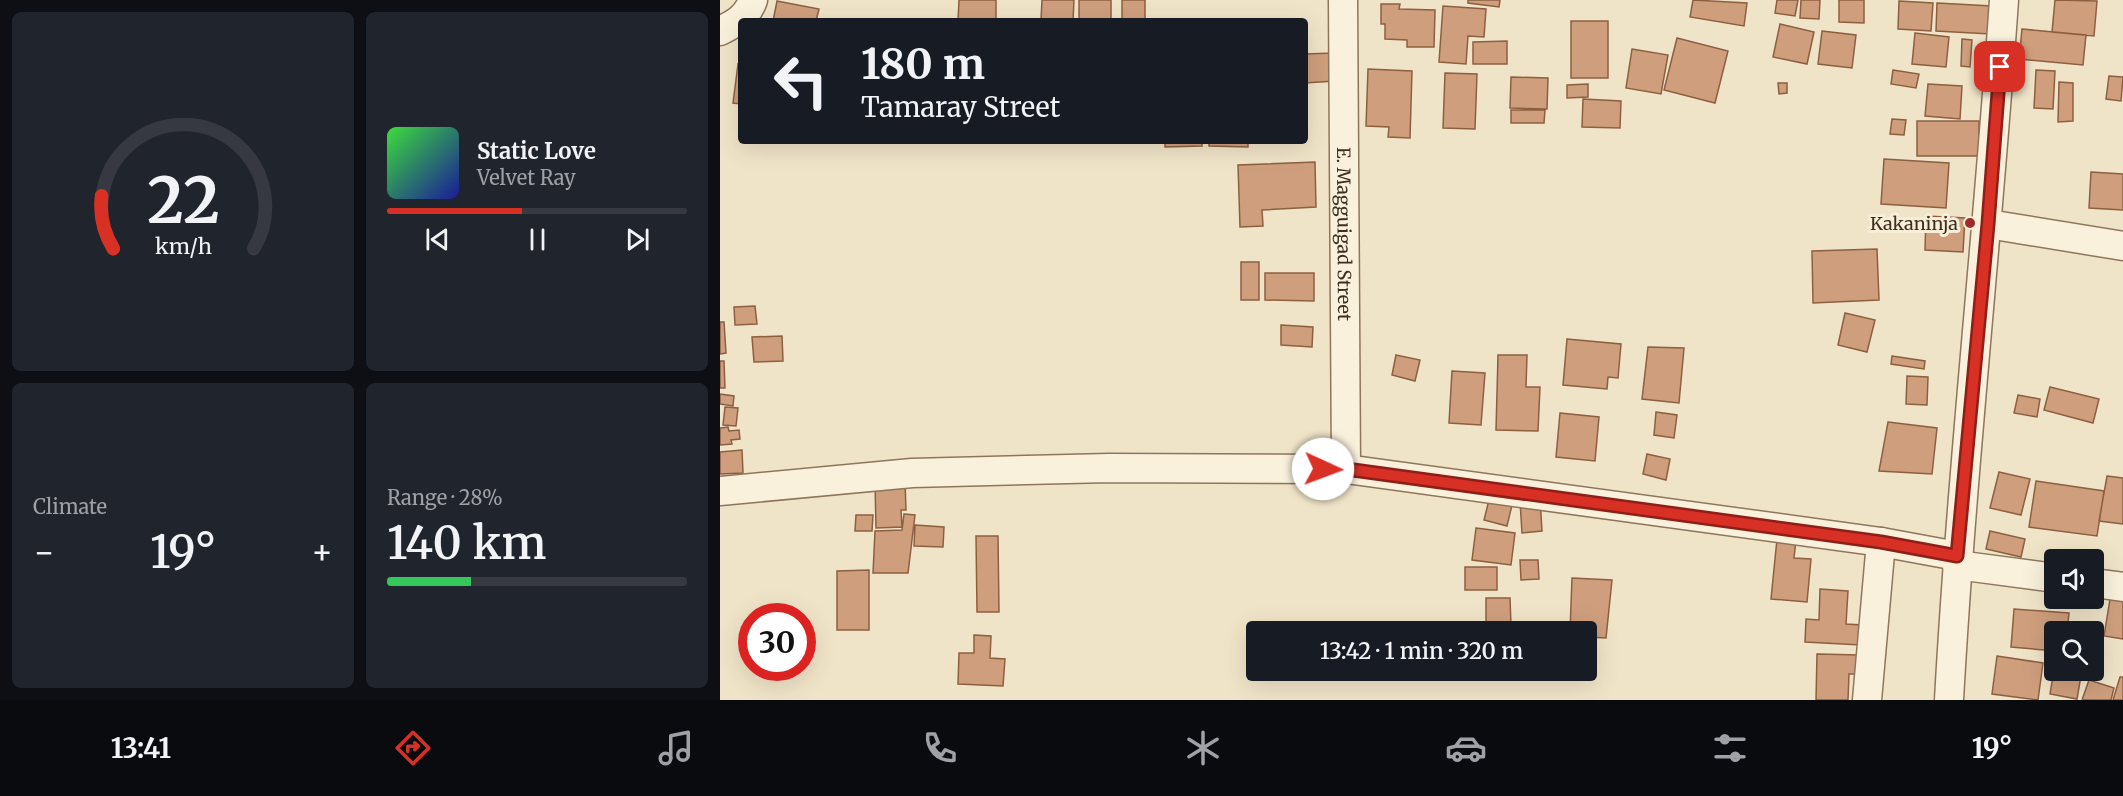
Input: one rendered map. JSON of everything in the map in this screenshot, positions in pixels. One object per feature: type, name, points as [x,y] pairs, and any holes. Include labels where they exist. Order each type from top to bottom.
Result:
[{"type":"street","points":[[742,18],[753,0]]},
{"type":"street","name":"E. Magguigad Street","points":[[1343,0],[1346,469]]},
{"type":"street","points":[[1949,700],[1957,561],[1988,224],[2004,0]]},
{"type":"street","points":[[720,31],[738,22]]},
{"type":"street","points":[[1988,224],[2123,246]]},
{"type":"street","points":[[720,492],[912,473],[1108,468],[1346,469],[1881,542],[1957,561],[2044,576]]},
{"type":"street","points":[[1867,700],[1881,542]]},
{"type":"street","points":[[2104,584],[2123,587]]},
{"type":"building","points":[[959,0],[996,0],[996,18],[958,18]]},
{"type":"building","points":[[1042,0],[1074,0],[1073,18],[1041,18]]},
{"type":"building","points":[[1079,0],[1111,0],[1111,18],[1079,18]]},
{"type":"building","points":[[1122,0],[1145,0],[1145,18],[1122,18]]},
{"type":"building","points":[[1468,0],[1500,0],[1499,7],[1468,3]]},
{"type":"building","points":[[1693,0],[1747,3],[1744,26],[1690,17]]},
{"type":"building","points":[[1777,0],[1798,0],[1795,16],[1775,13]]},
{"type":"building","points":[[1801,0],[1820,0],[1819,19],[1800,18]]},
{"type":"building","points":[[1839,0],[1864,0],[1864,23],[1839,22]]},
{"type":"building","points":[[2055,0],[2097,1],[2094,36],[2052,32]]},
{"type":"building","points":[[777,1],[819,9],[817,18],[774,18]]},
{"type":"building","points":[[1899,1],[1933,3],[1931,31],[1898,29]]},
{"type":"building","points":[[1937,3],[1992,6],[1990,34],[1936,31]]},
{"type":"building","points":[[1381,4],[1400,4],[1399,9],[1435,10],[1434,47],[1407,47],[1407,40],[1385,39],[1385,24],[1381,24]]},
{"type":"building","points":[[1443,6],[1486,9],[1484,37],[1468,36],[1466,64],[1439,62]]},
{"type":"building","points":[[1571,21],[1608,21],[1608,78],[1571,78]]},
{"type":"building","points":[[1780,24],[1814,32],[1807,64],[1773,57]]},
{"type":"building","points":[[2022,29],[2086,35],[2083,65],[2019,59]]},
{"type":"building","points":[[1822,31],[1856,35],[1852,68],[1818,64]]},
{"type":"building","points":[[1915,33],[1949,37],[1946,67],[1912,64]]},
{"type":"building","points":[[1677,38],[1728,51],[1715,103],[1664,90]]},
{"type":"building","points":[[1962,39],[1972,40],[1970,67],[1961,66]]},
{"type":"building","points":[[1507,41],[1507,64],[1473,64],[1473,42]]},
{"type":"building","points":[[1632,49],[1668,55],[1661,94],[1626,88]]},
{"type":"building","points":[[1334,53],[1335,81],[1308,83],[1308,54]]},
{"type":"building","points":[[738,64],[738,104],[733,103]]},
{"type":"building","points":[[1368,69],[1412,71],[1410,138],[1388,137],[1389,127],[1366,126]]},
{"type":"building","points":[[1893,70],[1919,74],[1916,88],[1891,84]]},
{"type":"building","points":[[2036,70],[2055,71],[2053,109],[2034,108]]},
{"type":"building","points":[[1445,73],[1477,74],[1475,129],[1443,128]]},
{"type":"building","points":[[2109,76],[2123,77],[2121,101],[2106,99]]},
{"type":"building","points":[[1511,77],[1548,78],[1547,109],[1510,108]]},
{"type":"building","points":[[2059,82],[2073,83],[2073,121],[2058,122]]},
{"type":"building","points":[[1778,83],[1787,83],[1787,93],[1779,94]]},
{"type":"building","points":[[1588,84],[1588,97],[1567,98],[1567,85]]},
{"type":"building","points":[[1928,84],[1962,86],[1960,119],[1925,116]]},
{"type":"building","points":[[1583,99],[1621,101],[1620,128],[1582,127]]},
{"type":"building","points":[[1511,110],[1545,110],[1544,123],[1511,123]]},
{"type":"building","points":[[1892,119],[1906,120],[1904,135],[1890,134]]},
{"type":"building","points":[[1917,121],[1979,121],[1979,156],[1917,156]]},
{"type":"building","points":[[1165,144],[1202,144],[1202,146],[1165,147]]},
{"type":"building","points":[[1209,144],[1248,144],[1248,147],[1209,146]]},
{"type":"building","points":[[1884,159],[1949,163],[1946,208],[1881,204]]},
{"type":"building","points":[[1315,162],[1316,207],[1262,210],[1263,226],[1240,227],[1238,165]]},
{"type":"building","points":[[2091,172],[2123,174],[2123,210],[2089,208]]},
{"type":"building","points":[[1926,216],[1965,218],[1963,252],[1925,250]]},
{"type":"building","points":[[1877,249],[1879,300],[1813,303],[1812,251]]},
{"type":"building","points":[[1241,262],[1259,262],[1259,300],[1241,300]]},
{"type":"building","points":[[1265,273],[1314,273],[1314,301],[1265,300]]},
{"type":"building","points":[[755,306],[757,324],[735,325],[734,307]]},
{"type":"building","points":[[1845,313],[1875,320],[1867,352],[1838,345]]},
{"type":"building","points":[[720,322],[724,322],[726,353],[720,354]]},
{"type":"building","points":[[1281,325],[1313,327],[1312,347],[1281,345]]},
{"type":"building","points":[[782,336],[783,361],[754,362],[752,337]]},
{"type":"building","points":[[1567,339],[1621,344],[1618,378],[1608,377],[1607,389],[1563,385]]},
{"type":"building","points":[[1648,347],[1684,348],[1679,403],[1642,399]]},
{"type":"building","points":[[1396,355],[1420,360],[1415,381],[1392,375]]},
{"type":"building","points":[[1498,355],[1527,355],[1526,387],[1540,387],[1538,431],[1496,430]]},
{"type":"building","points":[[1892,356],[1925,361],[1924,369],[1891,364]]},
{"type":"building","points":[[720,361],[724,361],[725,388],[720,388]]},
{"type":"building","points":[[1452,371],[1485,373],[1481,425],[1449,423]]},
{"type":"building","points":[[1907,376],[1928,377],[1927,405],[1906,404]]},
{"type":"building","points":[[2050,387],[2099,399],[2093,423],[2044,410]]},
{"type":"building","points":[[720,394],[734,396],[733,406],[720,404]]},
{"type":"building","points":[[2018,395],[2040,399],[2037,417],[2014,413]]},
{"type":"building","points":[[725,407],[738,408],[736,426],[723,425]]},
{"type":"building","points":[[1656,412],[1677,415],[1674,438],[1654,435]]},
{"type":"building","points":[[1560,413],[1599,417],[1595,461],[1556,457]]},
{"type":"building","points":[[1888,422],[1937,428],[1932,474],[1879,471]]},
{"type":"building","points":[[728,427],[729,431],[739,430],[740,439],[731,440],[732,444],[720,445],[720,428]]},
{"type":"building","points":[[742,450],[743,473],[720,474],[720,452]]},
{"type":"building","points":[[1647,454],[1670,459],[1666,480],[1643,474]]},
{"type":"building","points":[[1999,472],[2030,479],[2021,515],[1990,508]]},
{"type":"building","points":[[2107,476],[2123,478],[2123,524],[2099,521]]},
{"type":"building","points":[[2036,481],[2104,491],[2097,536],[2029,527]]},
{"type":"building","points":[[905,482],[906,510],[901,510],[902,527],[876,528],[875,483]]},
{"type":"building","points":[[1540,499],[1542,531],[1522,533],[1520,501]]},
{"type":"building","points":[[1489,500],[1512,505],[1507,526],[1484,520]]},
{"type":"building","points":[[904,514],[915,515],[908,573],[873,573],[875,531],[902,530]]},
{"type":"building","points":[[856,515],[873,515],[872,531],[855,531]]},
{"type":"building","points":[[915,525],[944,527],[943,547],[914,546]]},
{"type":"building","points":[[1476,528],[1515,533],[1511,565],[1472,560]]},
{"type":"building","points":[[1990,531],[2025,539],[2021,557],[1986,549]]},
{"type":"building","points":[[976,536],[998,536],[999,612],[977,612]]},
{"type":"building","points":[[1777,539],[1796,540],[1794,558],[1811,559],[1807,602],[1771,599]]},
{"type":"building","points":[[1520,560],[1538,560],[1539,579],[1521,580]]},
{"type":"building","points":[[1465,567],[1497,567],[1497,590],[1465,590]]},
{"type":"building","points":[[869,570],[869,630],[837,630],[837,571]]},
{"type":"building","points":[[1572,578],[1612,580],[1606,638],[1597,638],[1597,621],[1570,621]]},
{"type":"building","points":[[2112,587],[2123,589],[2123,639],[2104,636]]},
{"type":"building","points":[[1820,589],[1848,591],[1846,624],[1862,625],[1861,645],[1805,642],[1806,619],[1819,620]]},
{"type":"building","points":[[1486,598],[1510,598],[1511,621],[1486,621]]},
{"type":"building","points":[[2014,609],[2069,613],[2068,621],[2044,621],[2044,650],[2011,647]]},
{"type":"building","points":[[974,635],[991,636],[990,658],[1005,659],[1003,686],[958,684],[959,653],[974,653]]},
{"type":"building","points":[[1817,654],[1860,655],[1859,674],[1849,674],[1848,700],[1816,700]]},
{"type":"building","points":[[1997,656],[2043,663],[2038,700],[1992,694]]},
{"type":"building","points":[[2120,677],[2123,677],[2123,700],[2113,700]]},
{"type":"building","points":[[2052,681],[2080,681],[2077,699],[2050,694]]},
{"type":"building","points":[[2089,681],[2114,688],[2111,700],[2082,700]]},
{"type":"place","name":"Kakaninja","points":[[1970,223]]},
{"type":"route","points":[[1323,469],[1346,469],[1881,542],[1957,556],[2000,67]]}]
